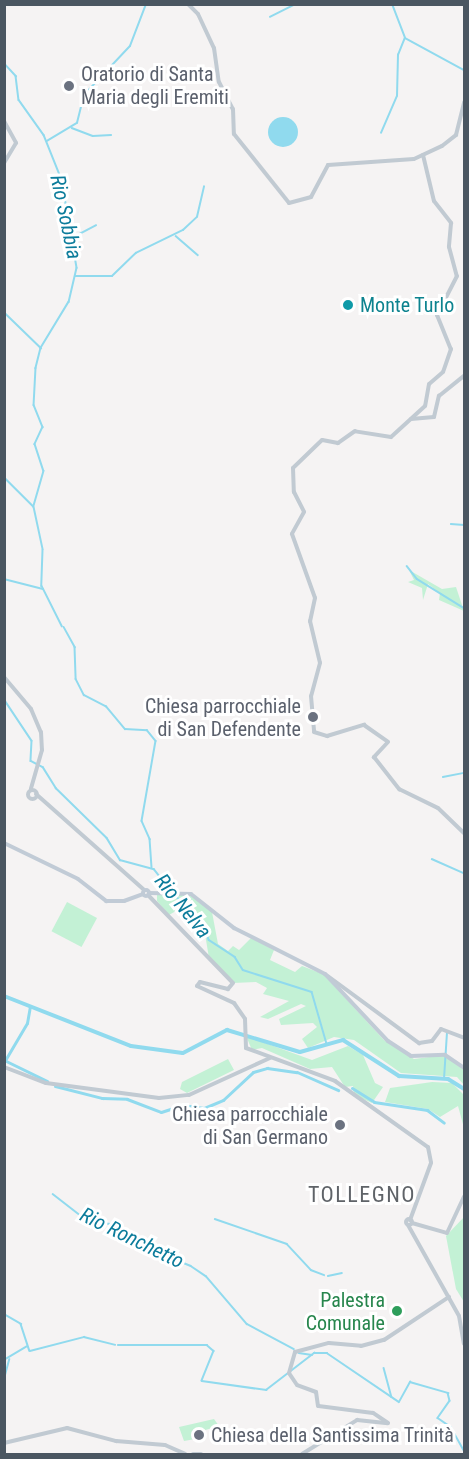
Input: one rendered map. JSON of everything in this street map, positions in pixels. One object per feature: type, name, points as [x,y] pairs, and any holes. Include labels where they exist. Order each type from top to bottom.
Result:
[{"type":"main road","points":[[4,843],[78,879],[106,901],[124,901],[146,893],[182,891],[234,928],[325,974],[388,1041],[415,1058],[443,1055],[465,1068]]},
{"type":"street","points":[[188,4],[198,14],[214,48],[219,82],[233,109],[234,134],[289,203],[311,197],[328,165],[369,165],[423,155],[456,135],[465,102]]},
{"type":"street","points":[[4,121],[16,143],[4,163]]},
{"type":"street","points":[[423,155],[434,201],[452,223],[449,247],[458,273],[440,308],[438,318],[451,349],[442,372],[429,384],[420,411],[391,437],[355,431],[338,444],[318,441],[293,468],[291,477],[304,512],[292,537],[315,598],[310,621],[320,672],[312,693],[311,723],[319,734],[360,724],[388,742],[374,757],[399,789],[438,808],[465,833]]},
{"type":"street","points":[[410,419],[425,419],[436,414],[440,393],[465,376]]},
{"type":"street","points":[[420,411],[425,419]]},
{"type":"street","points":[[4,677],[39,727],[38,765],[31,789],[27,793],[42,800],[146,893],[234,985],[228,989],[200,981],[196,986],[232,1001],[245,1026],[242,1036],[246,1048],[335,1081],[421,1140],[431,1154],[410,1223],[459,1317],[465,1344]]},
{"type":"street","points":[[325,974],[419,1043],[427,1044],[445,1029],[465,1038]]},
{"type":"street","points":[[258,1054],[258,1060]]},
{"type":"street","points":[[248,1065],[258,1054]]},
{"type":"street","points":[[4,1067],[46,1083],[159,1098],[189,1095],[258,1060],[272,1058]]},
{"type":"street","points":[[410,1223],[447,1233],[465,1197]]},
{"type":"street","points":[[302,1455],[357,1420],[375,1419],[386,1425],[388,1421],[366,1412],[322,1408],[316,1392],[297,1385],[290,1375],[292,1356],[300,1349],[329,1343],[367,1345],[392,1335],[448,1297]]},
{"type":"street","points":[[4,1443],[74,1428],[116,1441],[165,1445],[185,1455]]},
{"type":"street","points":[[193,1455],[201,1455]]},
{"type":"green space","points":[[409,570],[442,589],[456,587],[464,611],[439,600],[440,593],[428,584],[423,600],[422,588],[408,582],[414,580]]},
{"type":"green space","points":[[157,894],[190,895],[212,912],[218,944],[228,951],[233,946],[239,950],[251,938],[274,950],[270,960],[295,972],[302,966],[323,974],[384,1040],[414,1059],[444,1055],[464,1070],[464,1085],[457,1077],[401,1073],[354,1040],[334,1037],[308,1048],[302,1039],[317,1027],[313,1023],[281,1025],[279,1019],[306,1006],[301,1004],[268,1019],[260,1017],[289,1001],[263,994],[267,988],[256,982],[233,983],[209,958],[205,934],[191,916],[181,908],[169,915],[157,901]]},
{"type":"green space","points":[[67,902],[97,918],[82,947],[52,931]]},
{"type":"green space","points":[[246,1036],[312,1060],[348,1046],[363,1055],[375,1083],[383,1087],[372,1103],[354,1095],[353,1086],[345,1087],[332,1067],[310,1069],[262,1048],[252,1050]]},
{"type":"green space","points":[[228,1059],[234,1070],[187,1093],[180,1089],[182,1082]]},
{"type":"green space","points":[[432,1082],[452,1083],[464,1095],[464,1128],[458,1106],[440,1117],[428,1109],[385,1102],[390,1088]]},
{"type":"green space","points":[[464,1217],[464,1302],[456,1289],[446,1236]]},
{"type":"green space","points":[[214,1419],[219,1426],[202,1431],[201,1438],[184,1441],[179,1427]]},
{"type":"water","points":[[283,117],[293,122],[298,132],[293,142],[283,147],[273,142],[268,132],[273,122]]},
{"type":"waterway","points":[[47,141],[77,123],[84,95],[130,46],[146,4]]},
{"type":"waterway","points":[[270,17],[295,4]]},
{"type":"waterway","points":[[381,133],[397,96],[398,55],[405,38],[392,4]]},
{"type":"waterway","points":[[405,38],[464,70]]},
{"type":"waterway","name":"Rio Sobbia","points":[[4,63],[16,76],[19,100],[44,135],[62,180],[77,268],[69,302],[41,348],[36,368],[34,405],[43,427],[35,444],[44,471],[34,507],[43,549]]},
{"type":"waterway","points":[[72,128],[93,136],[111,135]]},
{"type":"waterway","points":[[75,276],[112,276],[136,253],[183,230],[197,217],[204,187]]},
{"type":"waterway","points":[[72,238],[96,225]]},
{"type":"waterway","points":[[176,236],[198,255]]},
{"type":"waterway","points":[[4,312],[41,348]]},
{"type":"waterway","points":[[4,477],[33,506]]},
{"type":"waterway","points":[[451,524],[464,525]]},
{"type":"waterway","name":"Rio Sobbia","points":[[43,550],[42,586],[62,626]]},
{"type":"waterway","points":[[407,566],[417,579],[464,608]]},
{"type":"waterway","points":[[4,579],[43,589]]},
{"type":"waterway","name":"Rio Sobbia","points":[[64,627],[75,647],[76,679],[84,695],[106,706],[125,729],[147,730],[156,741],[142,821],[150,839],[152,867]]},
{"type":"waterway","name":"Rio Nelva","points":[[4,699],[32,741],[31,761],[43,767],[56,788],[107,838],[120,860],[154,869],[172,892]]},
{"type":"waterway","points":[[443,777],[464,773]]},
{"type":"waterway","points":[[432,859],[464,873]]},
{"type":"waterway","name":"Rio Nelva","points":[[175,895],[203,924],[209,940],[235,957],[243,970],[312,992],[327,1044]]},
{"type":"waterway","points":[[4,996],[131,1046],[183,1053],[227,1030],[300,1052],[343,1040],[399,1076],[448,1079],[464,1089]]},
{"type":"waterway","points":[[4,1062],[27,1023],[30,1006]]},
{"type":"waterway","points":[[444,1079],[447,1033]]},
{"type":"waterway","points":[[4,1060],[47,1081]]},
{"type":"waterway","points":[[55,1086],[102,1098],[127,1099],[161,1112],[182,1105],[204,1108],[223,1100],[253,1072],[267,1068],[297,1072],[338,1090]]},
{"type":"waterway","points":[[352,1088],[374,1102],[427,1110],[444,1123]]},
{"type":"waterway","name":"Rio Ronchetto","points":[[53,1194],[89,1222],[111,1224],[149,1249],[191,1266],[206,1276],[247,1324],[294,1349]]},
{"type":"waterway","points":[[215,1219],[287,1244],[311,1270],[324,1275]]},
{"type":"waterway","points":[[328,1276],[342,1273]]},
{"type":"waterway","points":[[4,1314],[21,1324],[30,1351],[84,1337],[115,1345]]},
{"type":"waterway","points":[[118,1345],[207,1345],[214,1351],[202,1381],[266,1390],[314,1353],[327,1353],[399,1402],[410,1382],[448,1393],[450,1401],[438,1418],[451,1427],[464,1450]]},
{"type":"waterway","points":[[4,1360],[26,1347]]},
{"type":"waterway","name":"Rio Ronchetto","points":[[299,1353],[312,1355]]},
{"type":"waterway","points":[[4,1379],[9,1360]]},
{"type":"waterway","points":[[384,1368],[392,1397]]},
{"type":"place","name":"Oratorio di Santa Maria degli Eremiti","points":[[69,86]]},
{"type":"place","name":"Monte Turlo","points":[[348,305]]},
{"type":"place","name":"Chiesa parrocchiale di San Defendente","points":[[313,717]]},
{"type":"place","name":"Chiesa parrocchiale di San Germano","points":[[340,1125]]},
{"type":"place","name":"Palestra Comunale","points":[[397,1311]]},
{"type":"place","name":"Chiesa della Santissima Trinità","points":[[199,1435]]},
{"type":"district","name":"TOLLEGNO","points":[[362,1195]]}]
